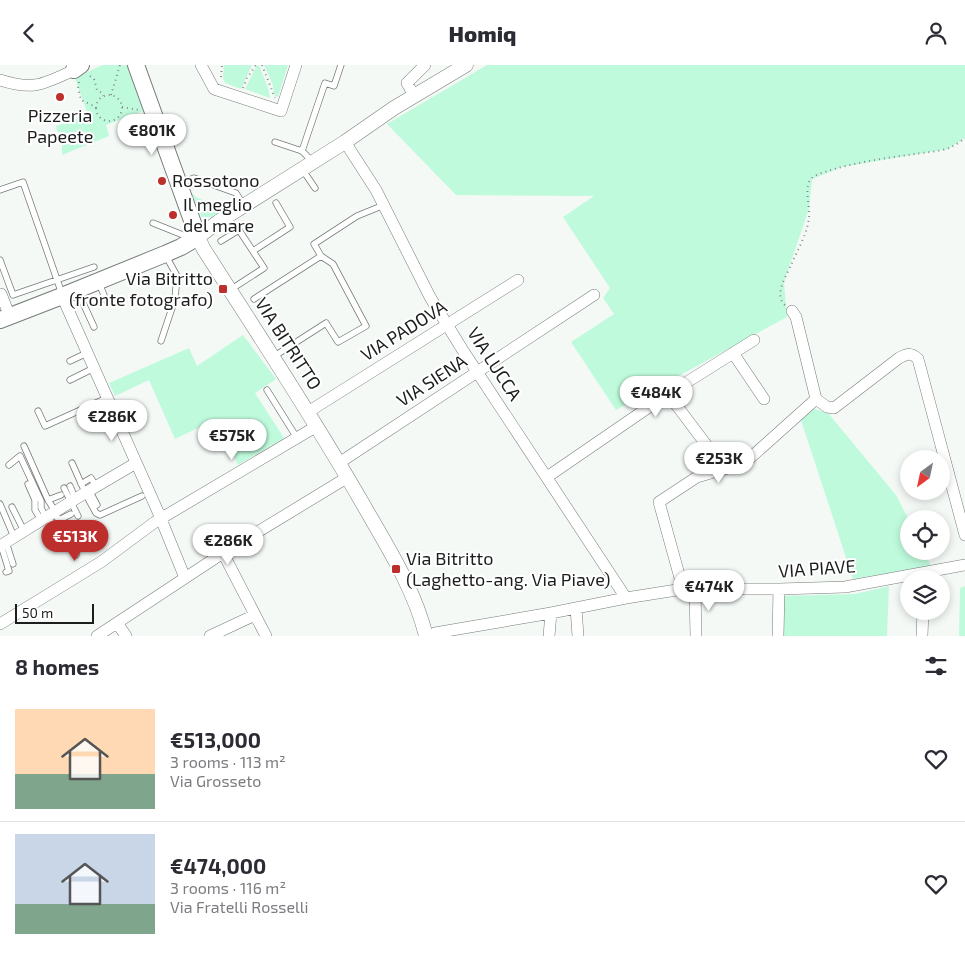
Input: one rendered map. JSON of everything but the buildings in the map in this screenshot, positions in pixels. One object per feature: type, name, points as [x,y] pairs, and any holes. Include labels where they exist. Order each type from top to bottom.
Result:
[{"type":"main road","name":"VIA BITRITTO","points":[[136,65],[198,237]]},
{"type":"main road","points":[[5,319],[70,293],[96,274],[164,254],[198,237]]},
{"type":"street","points":[[201,65],[214,89],[281,111],[296,65]]},
{"type":"street","points":[[414,96],[407,83],[425,65]]},
{"type":"street","points":[[198,237],[414,96],[466,65]]},
{"type":"street","points":[[0,80],[30,86],[47,83],[79,70]]},
{"type":"street","name":"VIA LUCCA","points":[[345,142],[376,190],[430,297],[626,598]]},
{"type":"street","name":"VIA BITRITTO","points":[[198,237],[203,248],[348,477],[400,568],[426,636]]},
{"type":"street","name":"VIA PADOVA","points":[[308,412],[518,280]]},
{"type":"street","points":[[70,293],[94,369],[161,519],[185,578]]},
{"type":"street","points":[[2,294],[5,319]]},
{"type":"street","name":"VIA SIENA","points":[[339,463],[594,295]]},
{"type":"street","points":[[792,311],[796,317],[816,399],[827,407],[834,408],[906,354],[913,355],[918,359],[965,535]]},
{"type":"street","points":[[547,477],[668,394],[754,340]]},
{"type":"street","points":[[733,353],[764,399]]},
{"type":"street","points":[[668,394],[714,455],[720,470]]},
{"type":"street","points":[[683,589],[659,502],[697,477],[738,465],[748,459],[816,399]]},
{"type":"street","points":[[0,624],[101,562],[161,519],[317,426]]},
{"type":"street","points":[[13,539],[50,516],[83,492],[136,463]]},
{"type":"street","points":[[97,636],[223,553],[348,477]]},
{"type":"street","points":[[223,553],[266,636]]},
{"type":"street","name":"VIA PIAVE","points":[[945,570],[965,565]]},
{"type":"street","name":"VIA PIAVE","points":[[432,636],[435,633],[683,589],[846,587],[900,579]]},
{"type":"street","points":[[695,589],[696,636]]},
{"type":"street","points":[[778,636],[779,589]]},
{"type":"street","points":[[576,608],[578,636]]},
{"type":"street","points":[[549,636],[550,613]]},
{"type":"street","points":[[210,636],[255,615]]},
{"type":"street","points":[[922,636],[923,620]]},
{"type":"street","points":[[117,623],[126,636]]},
{"type":"lane","points":[[315,188],[302,151],[325,83],[334,86],[341,65]]},
{"type":"lane","points":[[275,142],[302,151]]},
{"type":"lane","points":[[178,185],[194,178],[236,193],[244,206]]},
{"type":"lane","points":[[0,190],[23,182],[57,280],[70,293],[94,327]]},
{"type":"lane","points":[[253,251],[290,227],[276,203]]},
{"type":"lane","points":[[273,357],[326,323],[338,343],[366,326],[332,264],[322,257],[314,244],[357,216],[384,205]]},
{"type":"lane","points":[[153,223],[183,235],[198,237]]},
{"type":"lane","points":[[221,241],[239,230],[264,268],[230,290]]},
{"type":"lane","points":[[160,341],[175,299],[177,276],[164,254]]},
{"type":"lane","points":[[254,299],[322,257]]},
{"type":"lane","points":[[0,260],[13,295],[57,280],[96,274],[106,299]]},
{"type":"lane","points":[[70,361],[88,353]]},
{"type":"lane","points":[[70,380],[94,369]]},
{"type":"lane","points":[[267,390],[297,438]]},
{"type":"lane","points":[[38,411],[45,426],[109,402]]},
{"type":"lane","points":[[84,420],[109,402]]},
{"type":"lane","points":[[24,446],[48,501],[50,516],[60,540]]},
{"type":"lane","points":[[9,465],[20,456],[41,501],[41,509],[50,516],[76,555]]},
{"type":"lane","points":[[72,463],[83,492],[96,513],[100,515],[142,496]]},
{"type":"lane","points":[[28,484],[36,500],[35,510],[50,516],[71,514]]},
{"type":"lane","points":[[67,487],[83,492],[97,505]]},
{"type":"lane","points":[[78,516],[83,492]]},
{"type":"lane","points":[[48,501],[60,495]]},
{"type":"lane","points":[[0,503],[13,539],[9,571],[6,572]]},
{"type":"lane","points":[[12,507],[13,564]]},
{"type":"path","points":[[111,95],[120,65]]},
{"type":"path","points":[[218,82],[222,65]]},
{"type":"path","points":[[242,90],[247,78],[256,65]]},
{"type":"path","points":[[262,65],[273,95],[278,102]]},
{"type":"path","points":[[96,107],[81,100],[78,88],[79,70],[94,79],[97,90],[103,96]]},
{"type":"path","points":[[111,95],[119,99],[122,107],[116,118],[109,120],[98,114],[96,107],[103,96],[111,95]]},
{"type":"path","points":[[122,107],[141,110]]},
{"type":"path","points":[[792,311],[780,301],[780,289],[808,223],[809,181],[815,176],[857,163],[948,149],[965,138]]},
{"type":"green space","points":[[102,65],[127,65],[143,111],[106,125],[109,136],[62,155],[62,136],[57,131],[56,126],[88,115],[75,78]]},
{"type":"green space","points":[[224,65],[252,65],[241,89],[225,83],[223,78]]},
{"type":"green space","points":[[257,65],[260,67],[270,98],[245,89]]},
{"type":"green space","points":[[264,65],[288,65],[278,97],[275,96],[272,83]]},
{"type":"green space","points":[[487,65],[965,65],[965,138],[948,149],[842,167],[812,179],[809,209],[784,282],[787,317],[616,410],[571,342],[614,314],[603,298],[610,288],[563,217],[594,196],[456,195],[387,124]]},
{"type":"green space","points":[[192,193],[197,198],[226,207],[211,217],[201,216]]},
{"type":"green space","points":[[243,335],[276,379],[255,393],[284,438],[238,465],[219,418],[175,439],[149,380],[115,396],[109,383],[189,348],[197,366]]},
{"type":"green space","points":[[811,408],[828,413],[896,495],[904,510],[900,510],[900,560],[928,560],[931,566],[853,579],[800,417]]},
{"type":"green space","points":[[889,586],[887,636],[782,636],[783,596],[855,594]]},
{"type":"green space","points":[[965,586],[965,636],[959,636],[960,588]]},
{"type":"place","name":"Pizzeria Papeete","points":[[60,97]]},
{"type":"place","name":"Rossotono","points":[[162,181]]},
{"type":"place","name":"Il meglio del mare","points":[[173,215]]},
{"type":"place","name":"Via Bitritto (fronte fotografo)","points":[[223,289]]},
{"type":"place","name":"Via Bitritto (Laghetto-ang. Via Piave)","points":[[396,569]]}]
